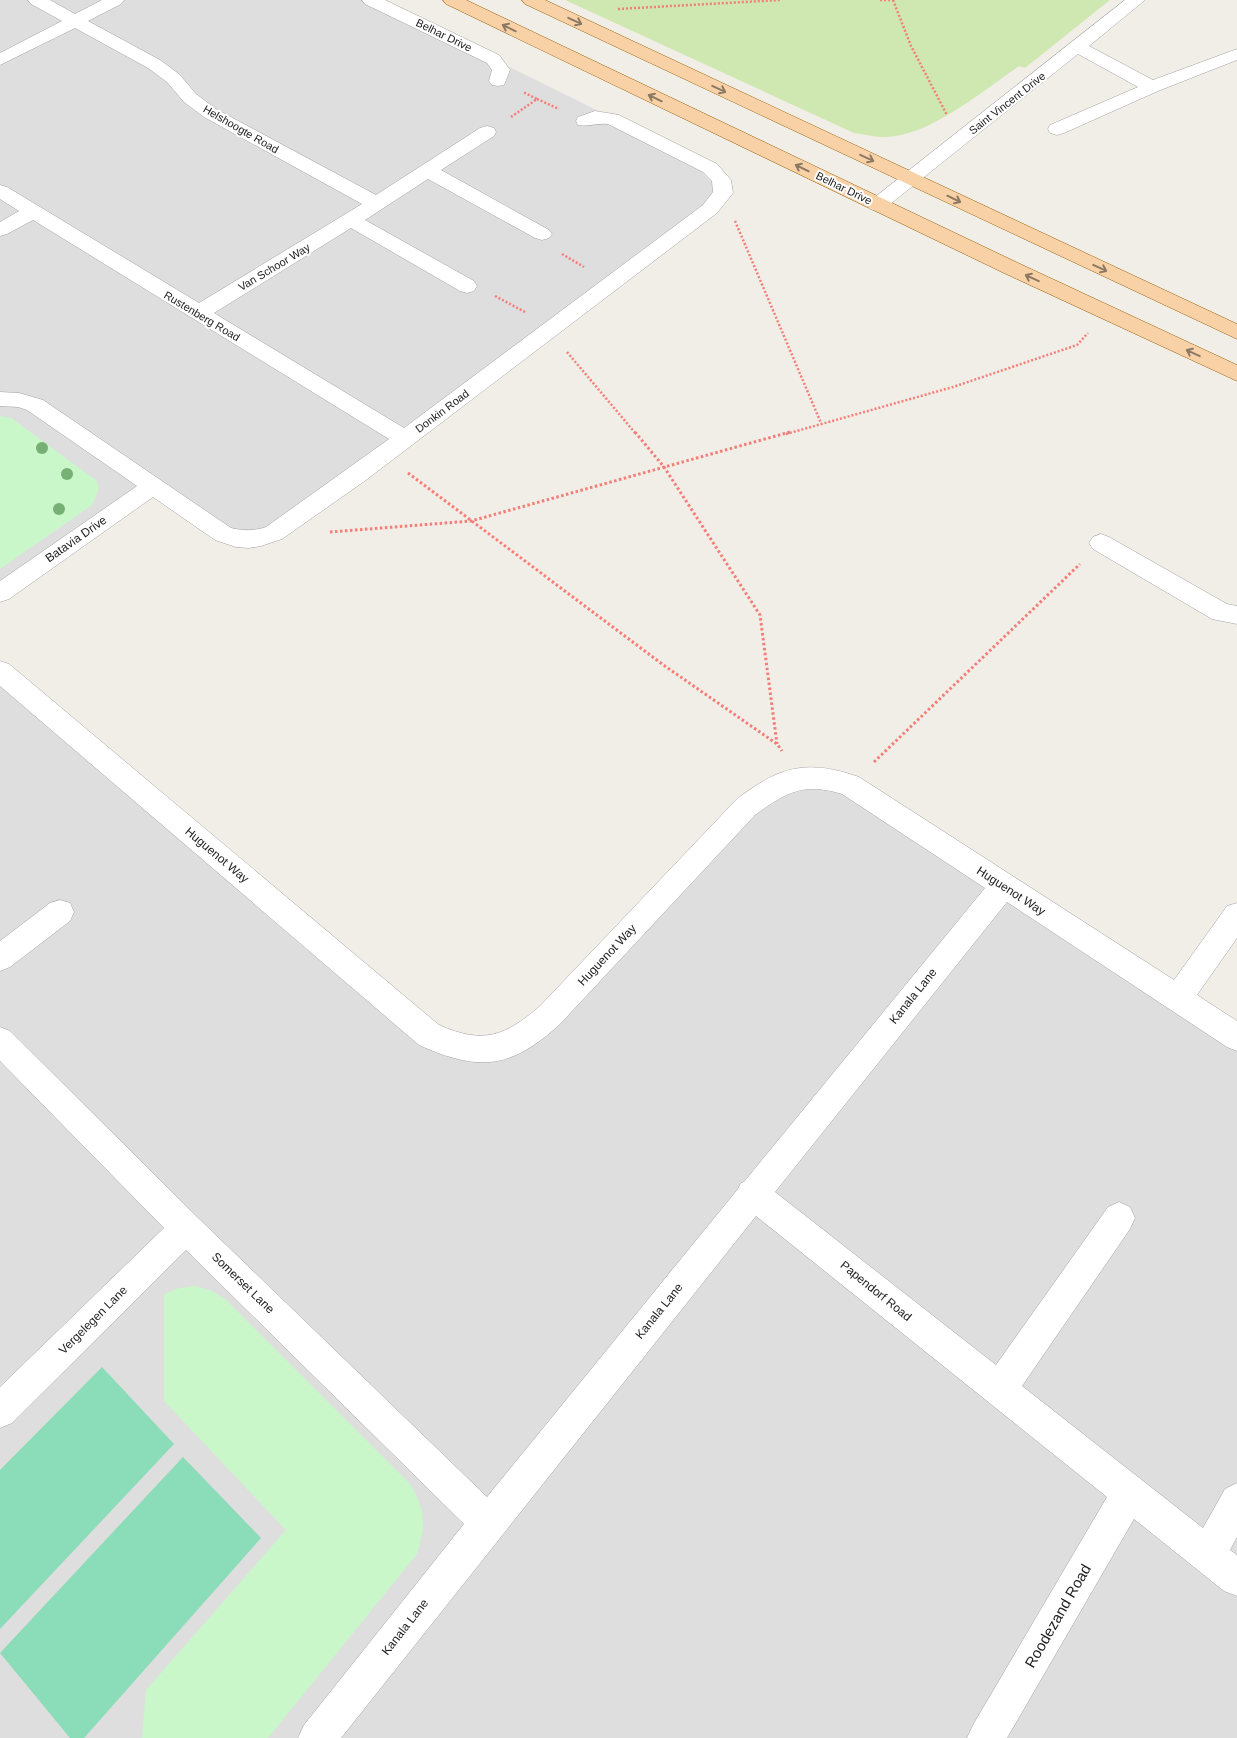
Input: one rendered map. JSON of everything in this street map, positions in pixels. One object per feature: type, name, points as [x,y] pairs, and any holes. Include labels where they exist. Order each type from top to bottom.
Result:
[{"type":"main road","name":"Belhar Drive","points":[[452,0],[1237,374]]},
{"type":"main road","points":[[531,0],[1237,332]]},
{"type":"street","name":"Helshoogte Road","points":[[37,0],[154,64],[173,78],[190,98],[210,114],[375,203]]},
{"type":"street","points":[[0,60],[115,0]]},
{"type":"street","name":"Belhar Drive","points":[[371,0],[493,59],[502,70],[498,81]]},
{"type":"street","name":"Saint Vincent Drive","points":[[877,204],[1136,0]]},
{"type":"street","points":[[1078,47],[1152,87]]},
{"type":"street","points":[[1057,129],[1152,87],[1237,54]]},
{"type":"street","points":[[585,121],[599,116],[612,119],[710,168],[721,180],[723,193]]},
{"type":"street","name":"Van Schoor Way","points":[[198,313],[351,220],[487,132]]},
{"type":"street","points":[[428,171],[542,234]]},
{"type":"street","name":"Rustenberg Road","points":[[0,191],[405,439]]},
{"type":"street","name":"Donkin Road","points":[[0,399],[19,400],[35,405],[223,534],[240,540],[257,539],[274,533],[384,455],[710,209],[723,193]]},
{"type":"street","points":[[0,230],[32,212]]},
{"type":"street","points":[[351,220],[467,286]]},
{"type":"street","name":"Batavia Drive","points":[[0,593],[153,486]]},
{"type":"street","points":[[1101,543],[1221,612],[1237,615]]},
{"type":"street","name":"Huguenot Way","points":[[0,671],[429,1034],[452,1046],[476,1051],[502,1046],[522,1038],[550,1015],[746,806],[767,790],[783,782],[811,777],[830,779],[850,786],[1237,1037]]},
{"type":"street","name":"Kanala Lane","points":[[317,1738],[752,1194],[1003,886]]},
{"type":"street","points":[[0,958],[60,912]]},
{"type":"street","points":[[1177,999],[1237,915]]},
{"type":"street","name":"Somerset Lane","points":[[0,1041],[186,1228],[488,1523]]},
{"type":"street","name":"Papendorf Road","points":[[752,1194],[809,1237],[1129,1494],[1237,1578]]},
{"type":"street","points":[[999,1390],[1119,1218]]},
{"type":"street","name":"Vergelegen Lane","points":[[0,1411],[186,1228]]},
{"type":"street","name":"Roodezand Road","points":[[986,1738],[1129,1494]]},
{"type":"street","points":[[1208,1555],[1237,1501]]},
{"type":"path","points":[[615,9],[635,10],[780,0]]},
{"type":"path","points":[[880,0],[894,0],[928,81],[948,116],[964,137]]},
{"type":"path","points":[[487,132],[537,98],[498,81]]},
{"type":"path","points":[[723,193],[821,424]]},
{"type":"path","points":[[542,234],[543,243],[613,282]]},
{"type":"path","points":[[467,286],[482,288],[533,317],[549,330],[664,467],[760,616],[777,744]]},
{"type":"path","points":[[324,532],[471,521],[821,424],[953,387],[1077,345],[1108,313]]},
{"type":"path","points":[[384,455],[662,664],[777,744],[798,778]]},
{"type":"path","points":[[850,786],[1101,543]]},
{"type":"shaded area","points":[[0,0],[374,0],[710,166],[723,175],[713,210],[245,543],[152,491],[0,596]]},
{"type":"shaded area","points":[[0,666],[455,1041],[519,1034],[741,802],[809,773],[1237,1029],[1237,1738],[0,1738]]},
{"type":"green space","points":[[565,0],[1110,0],[1025,68],[1019,66],[976,97],[927,126],[896,136],[885,137],[854,133]]},
{"type":"green space","points":[[0,416],[11,418],[97,481],[99,489],[92,505],[0,569]]},
{"type":"green space","points":[[195,1286],[210,1290],[225,1299],[410,1484],[422,1510],[423,1526],[417,1554],[268,1738],[142,1738],[146,1690],[286,1530],[164,1401],[164,1294],[179,1288]]},
{"type":"green space","points":[[102,1367],[174,1444],[0,1629],[0,1470]]},
{"type":"green space","points":[[183,1457],[261,1538],[84,1738],[70,1738],[0,1653]]}]
